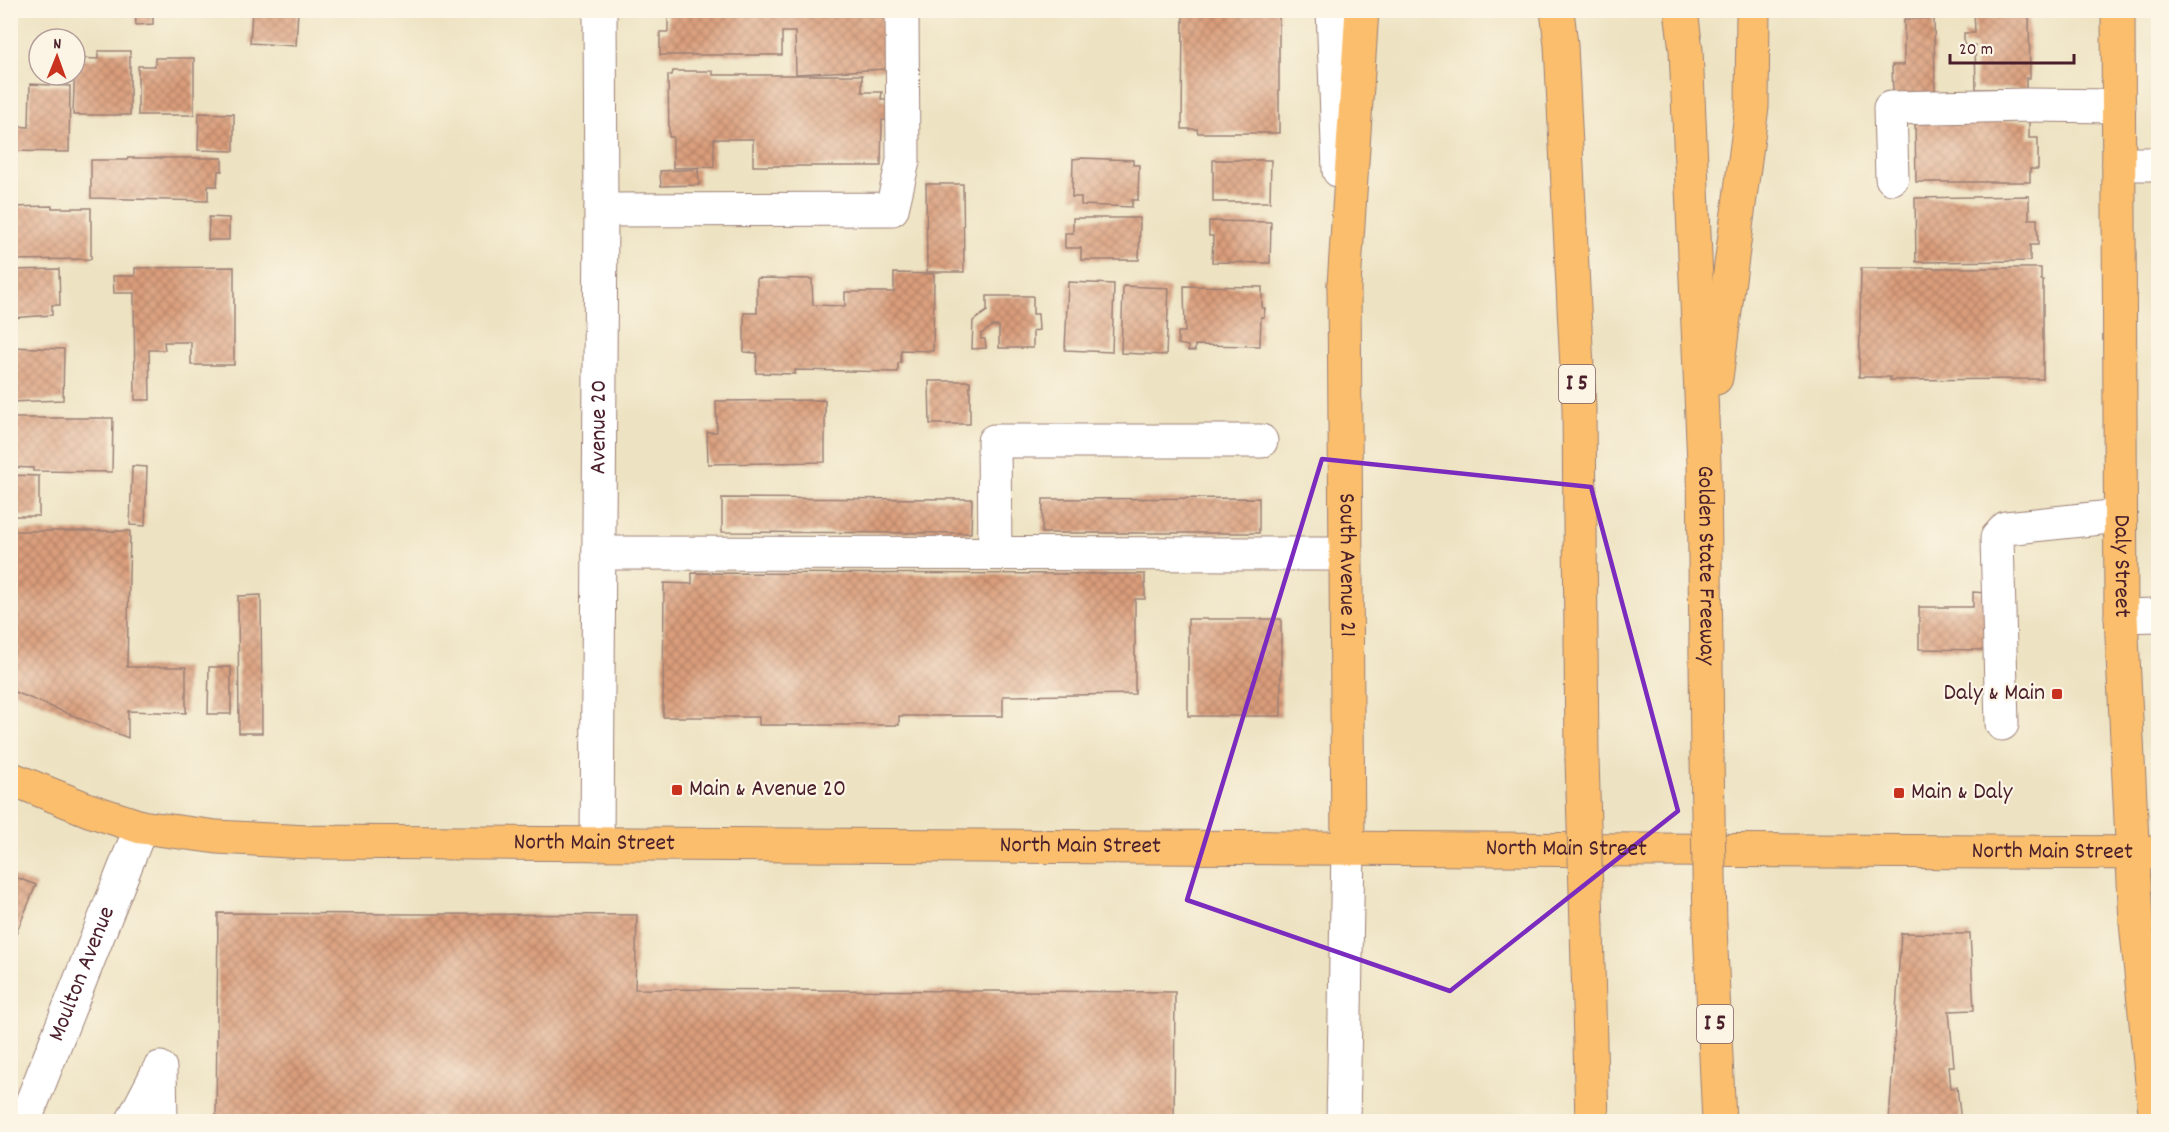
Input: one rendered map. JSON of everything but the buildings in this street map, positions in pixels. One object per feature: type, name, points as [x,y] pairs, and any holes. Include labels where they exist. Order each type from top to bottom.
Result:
[{"type":"main road","points":[[1344,285],[1362,10]]},
{"type":"main road","name":"I 5","points":[[1557,10],[1562,45],[1579,408],[1582,758],[1592,1122]]},
{"type":"main road","name":"Golden State Freeway","points":[[1681,10],[1686,50],[1704,463],[1710,927],[1719,1122]]},
{"type":"main road","points":[[1704,463],[1752,107],[1752,10]]},
{"type":"main road","name":"Daly Street","points":[[2118,10],[2121,616],[2145,853],[2156,1122]]},
{"type":"main road","name":"South Avenue 21","points":[[1344,285],[1348,848]]},
{"type":"main road","name":"North Main Street","points":[[10,778],[89,810],[141,827],[218,837],[307,842],[2145,853]]},
{"type":"street","name":"Avenue 20","points":[[597,844],[602,210],[600,10]]},
{"type":"street","points":[[602,210],[891,209],[903,161],[902,10]]},
{"type":"street","name":"South Avenue 21","points":[[1333,10],[1344,285]]},
{"type":"street","points":[[1892,178],[1890,108],[2119,106]]},
{"type":"street","points":[[2119,164],[2158,164]]},
{"type":"street","points":[[995,553],[994,441],[1261,441]]},
{"type":"street","points":[[2002,724],[1997,538],[2006,528],[2120,516]]},
{"type":"street","points":[[599,553],[1346,554]]},
{"type":"street","points":[[2121,616],[2158,615]]},
{"type":"street","name":"Moulton Avenue","points":[[24,1122],[141,827]]},
{"type":"street","name":"South Avenue 21","points":[[1343,1122],[1348,848]]},
{"type":"street","points":[[132,1122],[160,1068],[161,1122]]},
{"type":"street","points":[[10,1118],[19,1122]]},
{"type":"highlighted area","points":[[1322,459],[1591,487],[1678,811],[1450,991],[1187,900]]},
{"type":"place","name":"Daly & Main","points":[[2057,694]]},
{"type":"place","name":"Main & Avenue 20","points":[[677,790]]},
{"type":"place","name":"Main & Daly","points":[[1899,793]]}]
